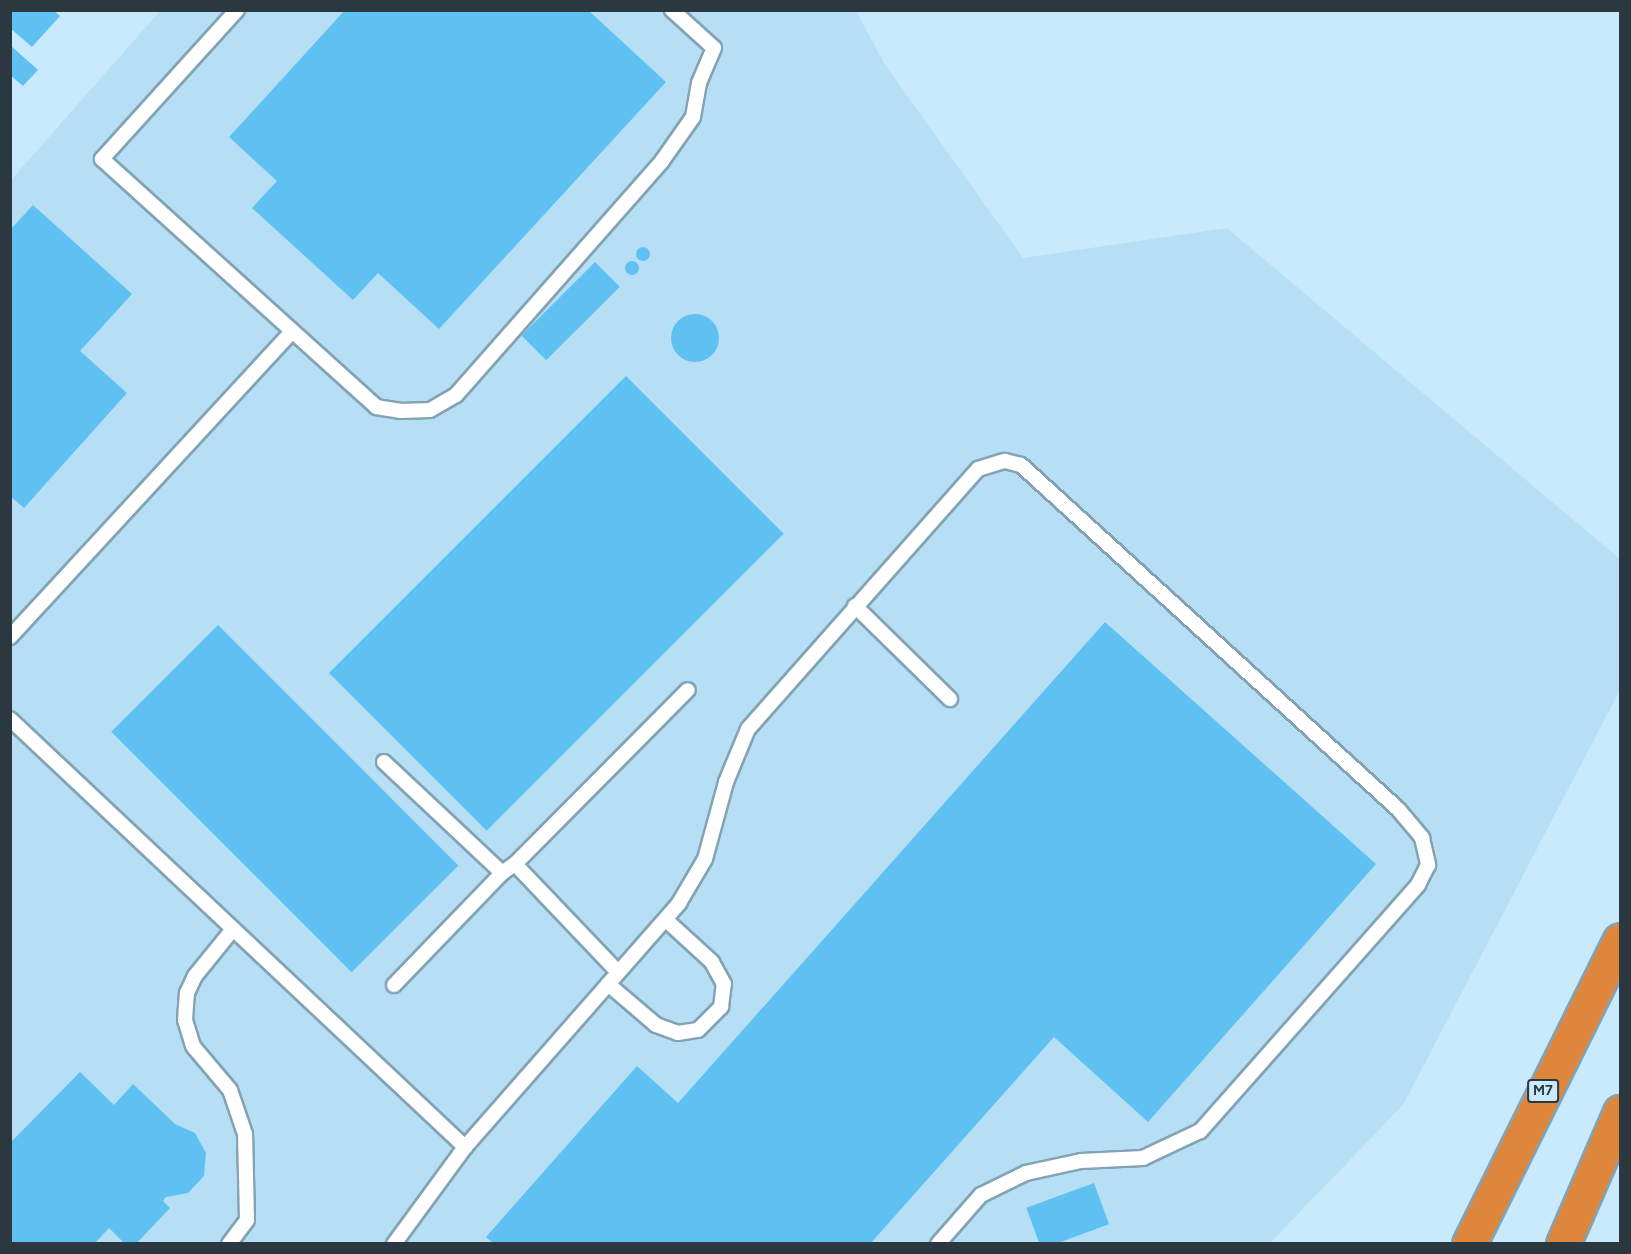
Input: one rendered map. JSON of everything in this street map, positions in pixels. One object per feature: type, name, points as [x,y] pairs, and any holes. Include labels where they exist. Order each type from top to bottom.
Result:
[{"type":"highway","name":"M7","points":[[1469,1244],[1620,940]]},
{"type":"highway","points":[[1563,1244],[1620,1112]]},
{"type":"lane","points":[[237,10],[102,159],[376,407],[430,410],[456,395],[662,161],[693,117],[714,48],[672,10]]},
{"type":"lane","points":[[10,637],[292,331]]},
{"type":"lane","points":[[393,1244],[465,1147],[666,920],[705,859],[726,782],[748,729],[978,468],[1005,461],[1021,465],[1398,809],[1422,838],[1428,865],[1418,885],[1200,1131],[1143,1158],[1081,1161],[1026,1173],[981,1196],[938,1244]]},
{"type":"lane","points":[[855,606],[950,699]]},
{"type":"lane","points":[[394,985],[502,873],[515,864],[688,690]]},
{"type":"lane","points":[[10,719],[465,1147]]},
{"type":"lane","points":[[384,762],[502,873]]},
{"type":"lane","points":[[515,864],[618,972]]},
{"type":"lane","points":[[608,984],[656,1025],[678,1033],[698,1029],[721,1007],[724,984],[712,962],[666,920]]},
{"type":"lane","points":[[229,1244],[247,1220],[245,1134],[230,1090],[193,1046],[184,1020],[187,993],[195,976],[233,929]]},
{"type":"shaded area","points":[[160,11],[856,11],[884,63],[1023,258],[1227,228],[1620,559],[1620,690],[1403,1105],[1270,1243],[11,1244],[11,180]]},
{"type":"building","points":[[10,10],[53,10],[60,16],[32,47],[10,28]]},
{"type":"building","points":[[345,10],[588,10],[666,82],[439,329],[378,273],[353,300],[252,208],[277,181],[229,137]]},
{"type":"building","points":[[10,45],[38,70],[23,86],[10,75]]},
{"type":"building","points":[[33,205],[132,294],[80,351],[127,393],[24,508],[10,496],[10,230]]},
{"type":"building","points":[[640,247],[646,247],[650,254],[646,261],[640,261],[636,257],[636,251]]},
{"type":"building","points":[[629,261],[635,261],[639,268],[635,275],[629,275],[625,271],[625,265]]},
{"type":"building","points":[[595,262],[620,287],[546,360],[521,336]]},
{"type":"building","points":[[695,314],[712,321],[719,338],[712,355],[695,362],[678,355],[671,338],[678,321]]},
{"type":"building","points":[[626,376],[784,534],[487,831],[329,673]]},
{"type":"building","points":[[1105,622],[1376,864],[1148,1122],[1054,1037],[870,1244],[494,1244],[486,1237],[637,1066],[678,1103]]},
{"type":"building","points":[[218,625],[458,865],[352,972],[111,732]]},
{"type":"building","points":[[80,1072],[114,1105],[133,1084],[175,1124],[195,1133],[206,1153],[204,1176],[188,1193],[166,1197],[163,1201],[170,1208],[136,1244],[125,1244],[109,1228],[94,1244],[10,1244],[10,1143]]},
{"type":"building","points":[[1094,1183],[1109,1224],[1055,1244],[1040,1244],[1026,1208]]}]
